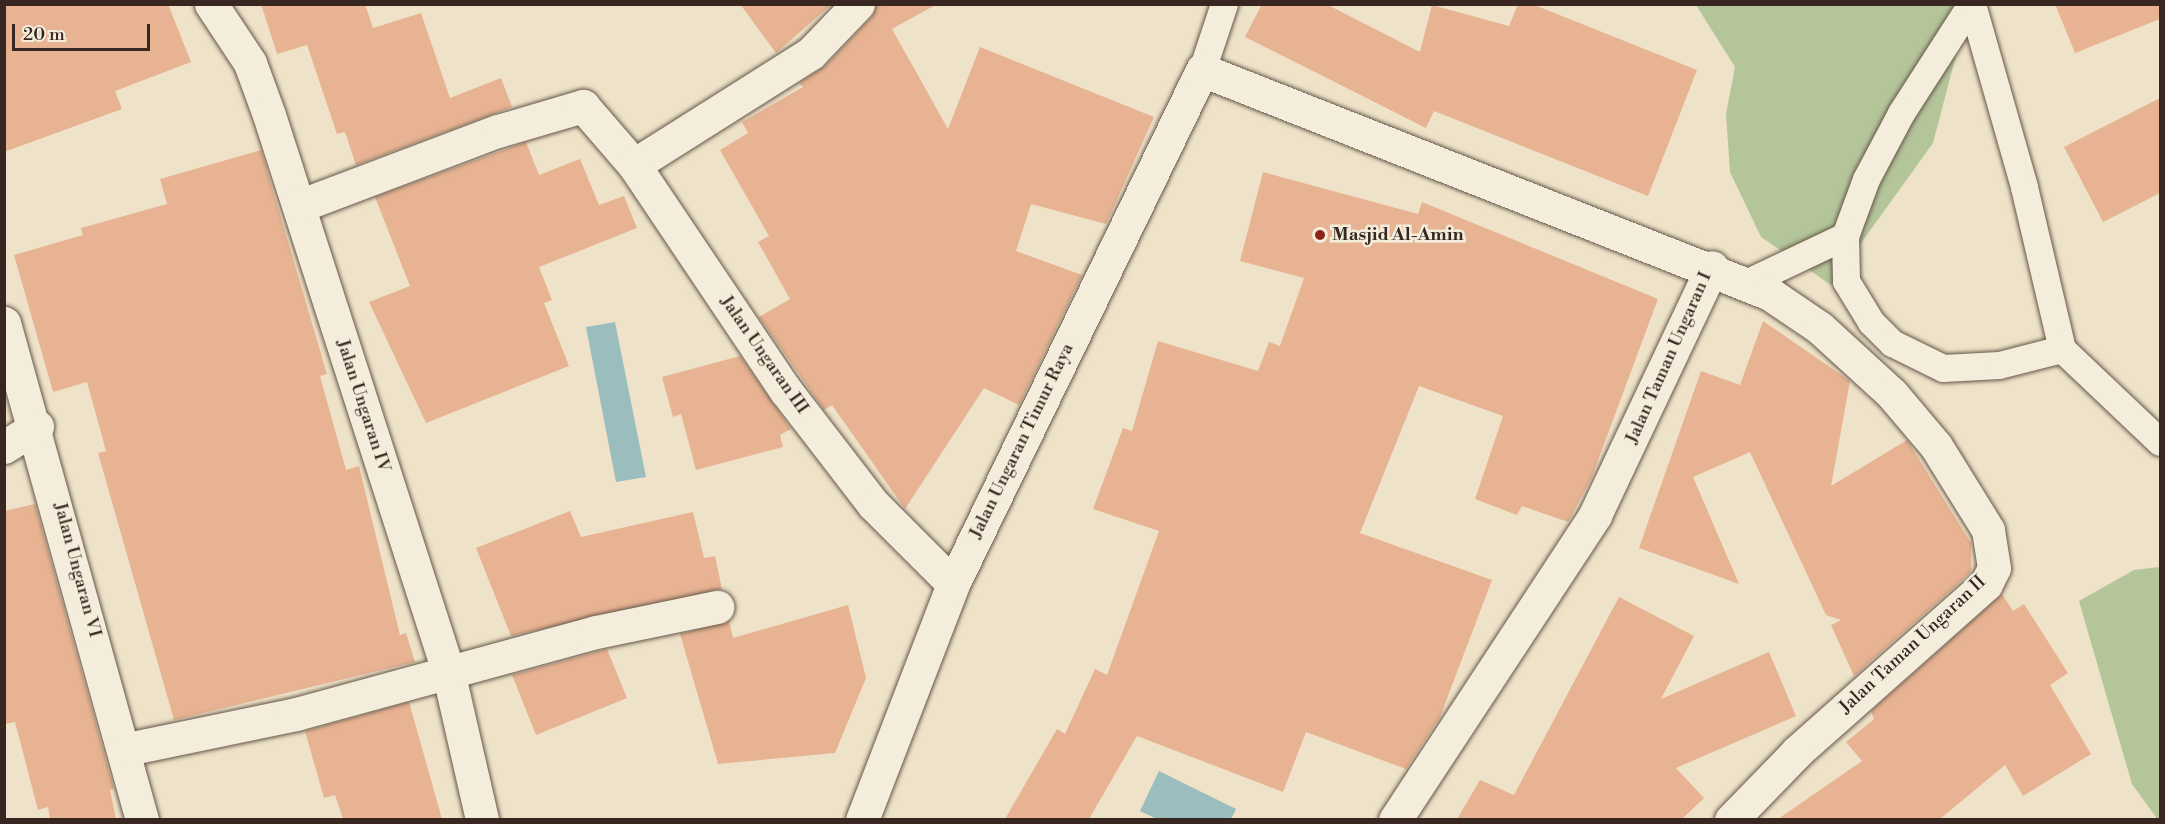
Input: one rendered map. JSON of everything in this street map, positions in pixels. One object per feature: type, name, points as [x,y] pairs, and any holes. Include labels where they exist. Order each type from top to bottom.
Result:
[{"type":"street","name":"Jalan Ungaran IV","points":[[211,4],[250,63],[299,206],[448,671],[482,819]]},
{"type":"street","points":[[634,165],[811,53],[858,4]]},
{"type":"street","name":"Jalan Taman Ungaran I","points":[[1202,70],[1712,267],[1594,515],[1395,819]]},
{"type":"street","name":"Jalan Ungaran Timur Raya","points":[[862,819],[953,584],[1202,70]]},
{"type":"street","name":"Jalan Ungaran III","points":[[299,206],[571,106],[583,106],[634,165],[786,391],[865,495],[916,552],[953,584]]},
{"type":"street","name":"Jalan Taman Ungaran II","points":[[1712,267],[1746,283],[1820,328],[1892,394],[1976,504],[1993,549],[1994,568],[1986,584],[1797,752],[1731,819]]},
{"type":"street","name":"Jalan Ungaran VI","points":[[4,323],[37,426],[127,749],[142,819]]},
{"type":"street","points":[[4,447],[37,426]]},
{"type":"street","points":[[127,749],[296,714],[448,671],[717,607]]},
{"type":"lane","points":[[1202,70],[1224,4]]},
{"type":"lane","points":[[1972,4],[1901,113],[1866,179],[1845,236],[1842,261],[1856,302],[1892,343],[1915,358],[1943,368],[1966,368],[2029,360],[2062,349]]},
{"type":"lane","points":[[1972,4],[2024,187],[2062,349],[2160,441]]},
{"type":"lane","points":[[1746,283],[1845,236]]},
{"type":"green space","points":[[1696,5],[1955,5],[1962,33],[1933,143],[1831,285],[1761,237],[1730,172],[1726,114],[1735,67]]},
{"type":"green space","points":[[2160,567],[2160,819],[2158,820],[2132,784],[2079,601],[2134,570]]},
{"type":"water","points":[[615,322],[646,477],[616,482],[586,327]]},
{"type":"water","points":[[1159,771],[1236,809],[1231,819],[1157,819],[1140,811]]},
{"type":"building","points":[[4,4],[168,4],[191,62],[115,91],[122,109],[4,152]]},
{"type":"building","points":[[261,4],[365,4],[373,28],[421,13],[450,98],[501,78],[512,107],[356,165],[345,132],[337,134],[307,45],[277,54]]},
{"type":"building","points":[[740,4],[832,4],[776,53]]},
{"type":"building","points":[[876,4],[937,4],[892,29],[948,129],[980,47],[1154,117],[1106,224],[1031,204],[1016,251],[1082,275],[1019,405],[984,388],[905,509],[832,405],[824,410],[759,317],[790,299],[758,242],[769,236],[720,150],[748,133],[742,122],[803,87],[799,83],[825,66],[872,17]]},
{"type":"building","points":[[1262,4],[1326,4],[1420,52],[1432,5],[1509,26],[1518,4],[1532,4],[1697,70],[1648,196],[1434,111],[1426,128],[1245,37]]},
{"type":"building","points":[[2055,4],[2160,4],[2160,19],[2075,53]]},
{"type":"building","points":[[2160,98],[2160,193],[2103,222],[2064,147]]},
{"type":"building","points":[[526,142],[539,175],[580,159],[599,205],[624,196],[637,228],[539,267],[552,300],[544,303],[569,366],[426,423],[369,302],[410,286],[375,197]]},
{"type":"building","points":[[261,150],[327,374],[320,376],[346,470],[359,466],[400,635],[406,633],[415,662],[174,720],[98,453],[106,451],[87,382],[53,392],[14,255],[83,235],[81,228],[167,204],[160,179]]},
{"type":"building","points":[[1263,172],[1418,214],[1422,202],[1658,299],[1591,479],[1568,522],[1522,506],[1517,515],[1475,499],[1503,416],[1419,386],[1360,533],[1492,580],[1440,717],[1406,769],[1306,732],[1283,792],[1137,736],[1089,819],[1005,819],[1057,729],[1065,734],[1095,669],[1107,675],[1159,531],[1093,509],[1123,428],[1132,431],[1158,341],[1258,371],[1269,342],[1280,346],[1304,278],[1240,261]]},
{"type":"building","points":[[1763,321],[1850,381],[1831,486],[1907,440],[1971,543],[1971,572],[1854,676],[1831,625],[1841,620],[1826,615],[1750,452],[1693,477],[1739,584],[1639,548],[1701,371],[1740,385]]},
{"type":"building","points":[[740,356],[791,429],[780,435],[783,447],[696,470],[681,414],[673,417],[662,377]]},
{"type":"building","points":[[35,504],[114,789],[110,790],[116,819],[50,819],[48,807],[38,810],[15,722],[4,724],[4,511]]},
{"type":"building","points":[[570,511],[581,537],[693,512],[704,558],[715,556],[722,589],[511,636],[476,548]]},
{"type":"building","points":[[2002,594],[2013,611],[2024,604],[2068,673],[2050,685],[2091,754],[2023,796],[2005,765],[1940,819],[1778,819],[1862,761],[1846,742],[1874,719],[1871,711]]},
{"type":"building","points":[[1619,597],[1694,636],[1661,699],[1769,652],[1796,716],[1676,768],[1704,798],[1682,819],[1457,819],[1480,780],[1514,795]]},
{"type":"building","points":[[848,605],[866,678],[835,753],[718,764],[680,634],[729,621],[733,638]]},
{"type":"building","points":[[607,649],[627,698],[536,735],[512,675]]},
{"type":"building","points":[[409,702],[442,819],[343,819],[335,795],[324,798],[305,731]]},
{"type":"place","name":"Masjid Al-Amin","points":[[1320,235]]}]
